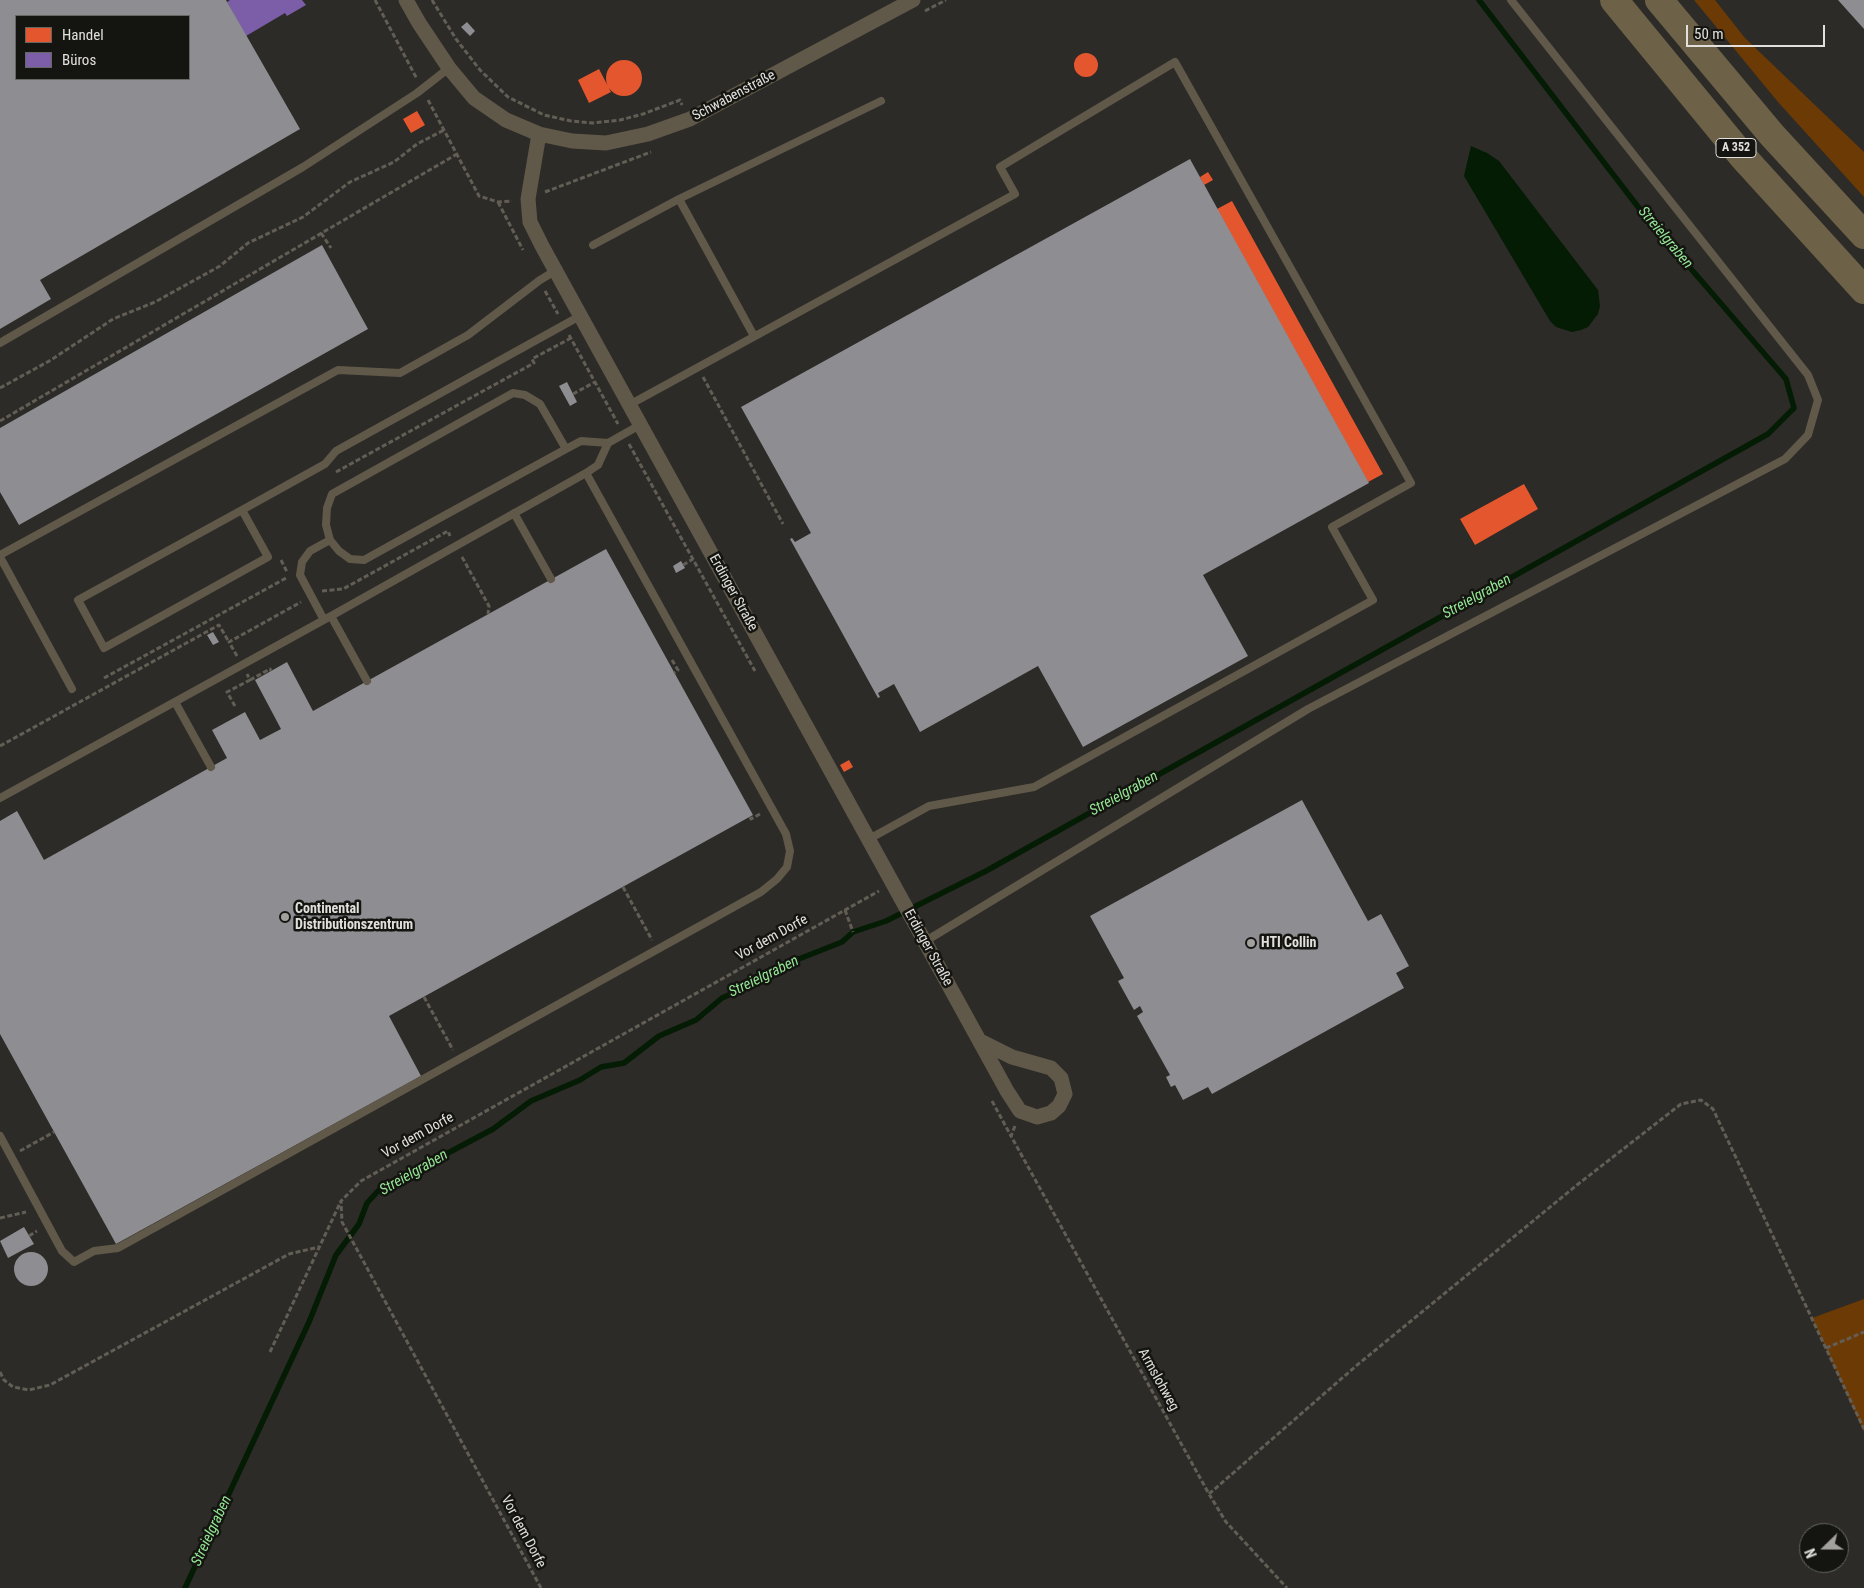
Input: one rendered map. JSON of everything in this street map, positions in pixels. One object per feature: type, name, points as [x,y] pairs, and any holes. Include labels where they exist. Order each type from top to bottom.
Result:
[{"type":"highway","name":"A 352","points":[[1614,0],[1743,157],[1864,290]]},
{"type":"highway","name":"A 352","points":[[1659,0],[1772,134],[1864,235]]},
{"type":"street","name":"Schwabenstraße","points":[[406,0],[449,68],[474,98],[506,120],[540,134],[572,141],[606,143],[648,134],[690,119],[914,0]]},
{"type":"street","name":"Erdinger Straße","points":[[540,134],[528,199],[530,222],[555,271],[896,888],[914,924],[1007,1091],[1020,1110]]},
{"type":"street","points":[[980,1041],[1012,1057],[1051,1068],[1061,1078],[1065,1094],[1059,1106],[1050,1113],[1037,1117],[1020,1110]]},
{"type":"lane","points":[[924,942],[1308,709],[1785,459],[1808,435],[1818,400],[1808,375],[1510,0]]},
{"type":"lane","points":[[629,405],[1015,194],[1000,166],[1175,62],[1411,483],[1332,527],[1373,600],[1034,787],[930,806],[869,839]]},
{"type":"lane","points":[[0,343],[303,167],[422,89],[449,68]]},
{"type":"lane","points":[[593,245],[679,200],[881,100]]},
{"type":"lane","points":[[679,200],[754,336]]},
{"type":"lane","points":[[72,689],[0,556],[338,370],[400,373],[468,335],[540,280],[555,271]]},
{"type":"lane","points":[[242,510],[268,557],[104,648],[78,600],[325,464],[336,451],[580,316]]},
{"type":"lane","points":[[566,449],[540,404],[525,395],[512,393],[332,494],[327,508],[326,525],[330,540],[339,551],[350,559],[364,560],[566,449],[580,441],[608,443],[640,425]]},
{"type":"lane","points":[[0,798],[328,618],[586,473],[598,465],[608,443]]},
{"type":"lane","points":[[0,1136],[62,1251],[74,1262],[94,1251],[118,1248],[761,892],[777,879],[787,867],[790,851],[786,834],[586,473]]},
{"type":"lane","points":[[514,514],[551,579]]},
{"type":"lane","points":[[330,540],[310,551],[302,562],[300,575],[367,681]]},
{"type":"lane","points":[[175,702],[211,767]]},
{"type":"path","points":[[375,0],[479,196],[498,202],[528,199]]},
{"type":"path","points":[[432,0],[456,40],[480,70],[508,98],[544,115],[571,121],[620,120],[643,114],[680,100],[690,119]]},
{"type":"path","points":[[0,388],[50,360],[113,319],[155,302],[220,266],[248,243],[303,217],[350,182],[394,162],[417,144],[444,130]]},
{"type":"path","points":[[0,421],[457,154]]},
{"type":"path","points":[[498,202],[759,679]]},
{"type":"path","points":[[321,233],[330,248]]},
{"type":"path","points":[[698,368],[783,524]]},
{"type":"path","points":[[573,394],[595,382]]},
{"type":"path","points":[[683,565],[693,559]]},
{"type":"path","points":[[488,614],[489,606]]},
{"type":"path","points":[[215,617],[229,642]]},
{"type":"path","points":[[0,746],[220,625]]},
{"type":"path","points":[[672,660],[678,670],[674,672]]},
{"type":"path","points":[[250,680],[270,669],[271,671]]},
{"type":"path","points":[[872,884],[880,897]]},
{"type":"path","points":[[623,887],[657,949]]},
{"type":"path","name":"Vor dem Dorfe","points":[[541,1588],[342,1222],[341,1201],[361,1181],[877,892],[896,888]]},
{"type":"path","points":[[845,910],[853,932]]},
{"type":"path","points":[[424,997],[458,1059]]},
{"type":"path","points":[[1209,1494],[1356,1366],[1577,1185],[1681,1104],[1701,1100],[1713,1109],[1864,1428]]},
{"type":"path","name":"Armslohweg","points":[[1020,1110],[1011,1136],[1209,1494],[1226,1522],[1287,1588]]},
{"type":"path","points":[[11,1156],[54,1132]]},
{"type":"path","points":[[270,1352],[341,1201]]},
{"type":"path","points":[[0,1218],[39,1208]]},
{"type":"path","points":[[0,1372],[4,1380],[14,1387],[28,1390],[50,1385],[290,1254],[319,1247]]},
{"type":"path","points":[[1826,1348],[1864,1332]]},
{"type":"shaded area","points":[[1694,0],[1715,0],[1745,38],[1864,152],[1864,197],[1778,102]]},
{"type":"shaded area","points":[[1471,146],[1499,161],[1598,290],[1600,306],[1598,314],[1588,327],[1572,332],[1556,327],[1550,321],[1464,176]]},
{"type":"shaded area","points":[[1864,1299],[1864,1432],[1812,1318]]},
{"type":"building: Handel","points":[[1086,53],[1094,57],[1098,65],[1094,73],[1086,77],[1078,73],[1074,65],[1078,57]]},
{"type":"building: Handel","points":[[624,60],[631,61],[637,65],[641,71],[641,85],[637,91],[631,95],[624,96],[617,95],[611,91],[607,85],[606,78],[607,71],[611,65],[617,61]]},
{"type":"building: Handel","points":[[599,69],[611,92],[589,103],[578,80]]},
{"type":"building: Handel","points":[[417,111],[425,125],[411,133],[403,119]]},
{"type":"building: Handel","points":[[1208,172],[1213,180],[1204,185],[1200,177]]},
{"type":"building: Handel","points":[[1232,201],[1383,474],[1368,482],[1217,209]]},
{"type":"building: Handel","points":[[1524,484],[1538,509],[1475,545],[1460,519]]},
{"type":"building: Handel","points":[[849,760],[853,767],[844,772],[840,765]]},
{"type":"building: Büros","points":[[230,0],[302,0],[306,5],[287,16],[285,13],[246,36],[227,2]]},
{"type":"building: Industrie","points":[[0,0],[226,0],[300,129],[40,280],[51,299],[0,329]]},
{"type":"building: Industrie","points":[[1838,0],[1864,0],[1864,29]]},
{"type":"building: Industrie","points":[[467,22],[475,31],[470,36],[461,27]]},
{"type":"building: Industrie","points":[[1190,159],[1369,483],[1203,575],[1248,656],[1083,747],[1038,666],[920,732],[894,684],[878,693],[880,697],[878,698],[790,539],[792,538],[795,542],[811,533],[741,407]]},
{"type":"building: Industrie","points":[[322,245],[368,329],[19,525],[0,492],[0,428]]},
{"type":"building: Industrie","points":[[567,382],[577,402],[570,406],[559,386]]},
{"type":"building: Industrie","name":"Continental Distributionszentrum","points":[[606,549],[753,815],[389,1016],[421,1076],[116,1244],[0,1034],[0,821],[17,811],[44,860],[227,758],[212,730],[245,712],[260,740],[281,729],[255,680],[287,662],[313,711]]},
{"type":"building: Industrie","points":[[681,561],[685,568],[676,573],[673,566]]},
{"type":"building: Industrie","points":[[213,632],[219,642],[213,645],[207,635]]},
{"type":"building: Industrie","name":"HTI Collin","points":[[1302,800],[1368,921],[1381,914],[1409,966],[1396,973],[1404,988],[1212,1094],[1208,1087],[1183,1100],[1175,1085],[1171,1087],[1166,1077],[1170,1075],[1137,1016],[1143,1012],[1140,1006],[1134,1010],[1118,981],[1124,978],[1090,916]]},
{"type":"building: Industrie","points":[[24,1227],[34,1244],[8,1258],[0,1241]]},
{"type":"building: Industrie","points":[[31,1252],[43,1257],[48,1269],[43,1281],[31,1286],[19,1281],[14,1269],[19,1257]]},
{"type":"waterway","name":"Streielgraben","points":[[185,1588],[309,1322],[336,1255],[359,1224],[367,1203],[379,1190],[408,1174],[436,1163],[448,1153],[493,1129],[531,1101],[580,1080],[601,1067],[624,1063],[659,1036],[696,1020],[722,998],[751,985],[776,968],[842,942],[853,932],[886,921],[986,871],[1768,434],[1794,408],[1786,379],[1642,212],[1479,0]]},
{"type":"place","name":"Continental Distributionszentrum","points":[[285,917]]},
{"type":"place","name":"HTI Collin","points":[[1251,943]]}]
